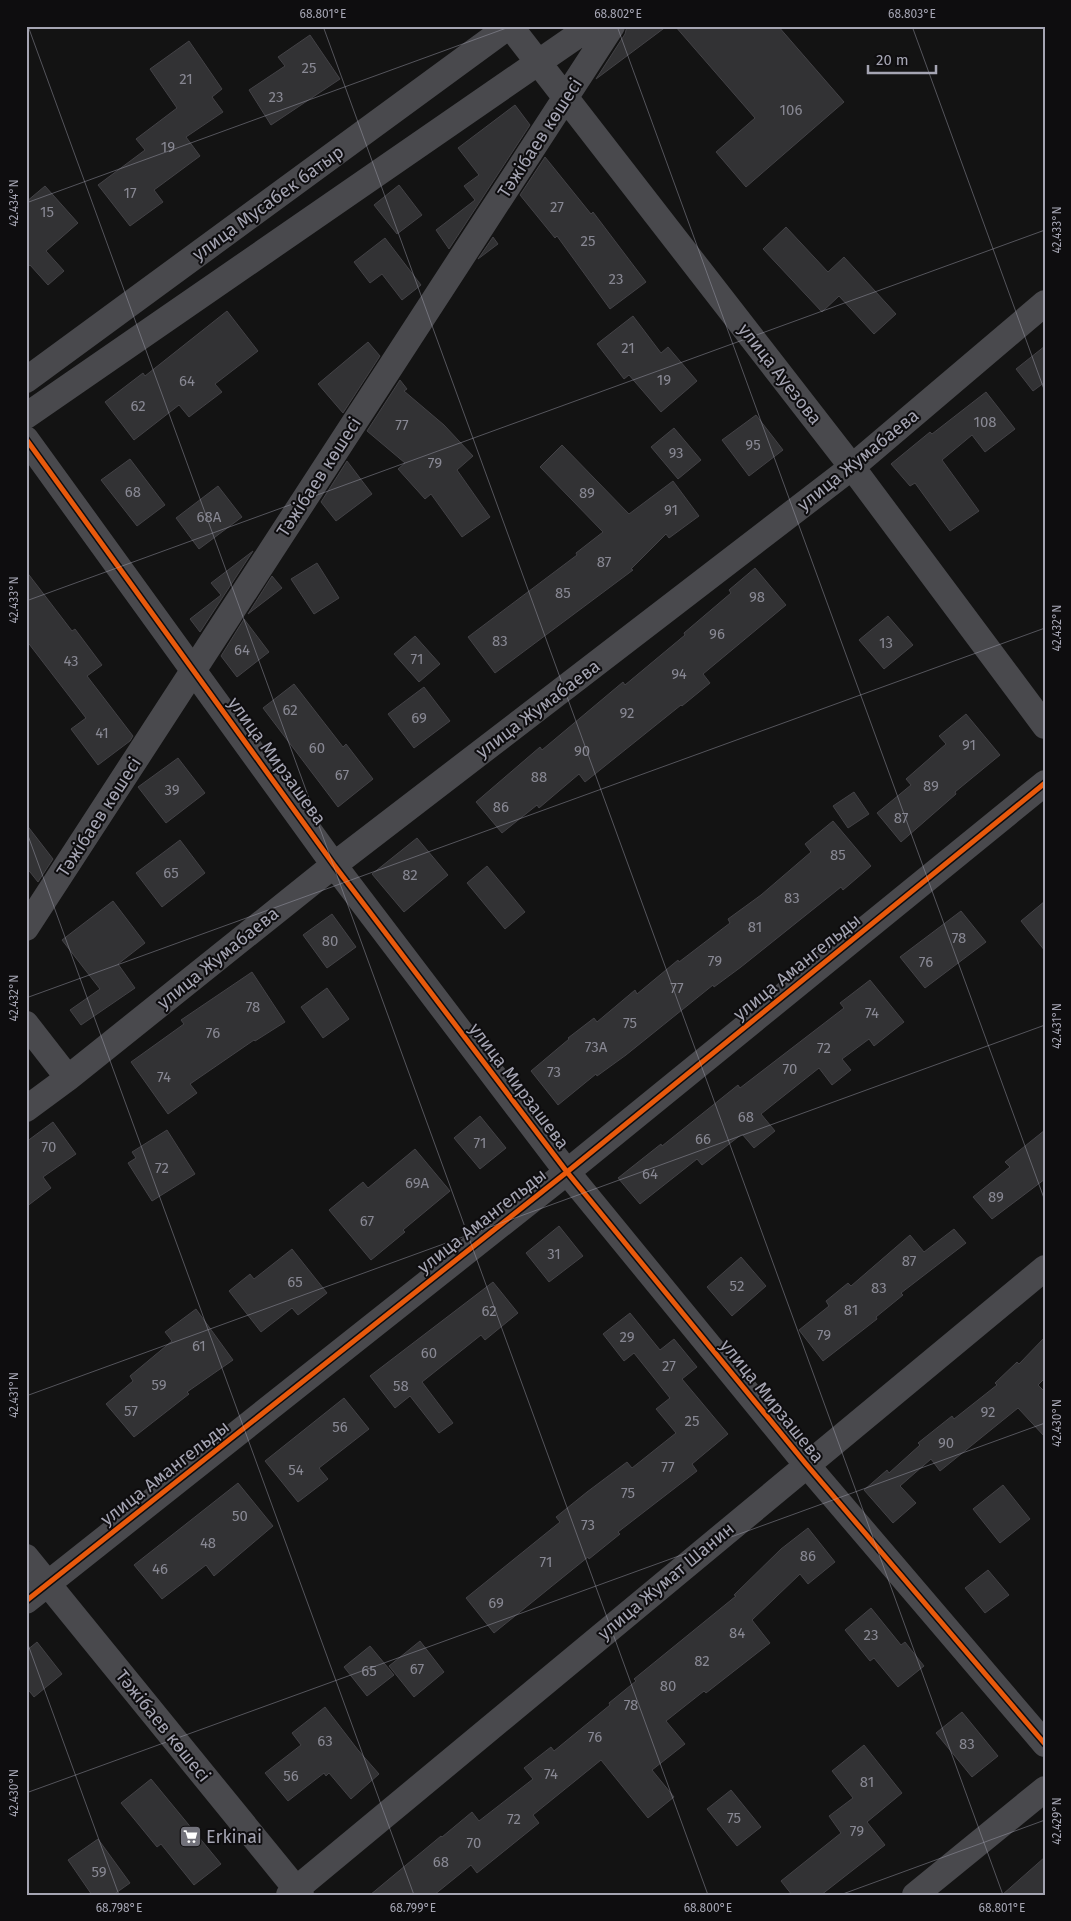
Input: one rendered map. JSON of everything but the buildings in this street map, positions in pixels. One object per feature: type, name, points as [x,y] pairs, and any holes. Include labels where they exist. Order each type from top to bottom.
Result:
[{"type":"street","name":"улица Мусабек батыр","points":[[26,380],[510,26]]},
{"type":"street","name":"улица Ауезова","points":[[510,26],[852,467],[1045,726]]},
{"type":"street","points":[[26,416],[591,26]]},
{"type":"street","name":"Тәжібаев көшесі","points":[[26,928],[612,26]]},
{"type":"street","name":"улица Жумабаева","points":[[26,1109],[68,1078],[334,865],[852,467],[1045,303]]},
{"type":"street","name":"улица Мирзашева","points":[[26,439],[334,865],[567,1172],[806,1464],[1045,1744]]},
{"type":"street","name":"улица Амангельды","points":[[26,1601],[567,1172],[1045,783]]},
{"type":"street","points":[[26,1024],[68,1078]]},
{"type":"street","name":"улица Жумат Шанин","points":[[296,1893],[806,1464],[1045,1268]]},
{"type":"street","name":"Тәжібаев көшесі","points":[[26,1557],[296,1893]]},
{"type":"street","points":[[915,1895],[1045,1789]]},
{"type":"cycle path","points":[[26,439],[334,865],[567,1172],[806,1464],[1045,1744]]},
{"type":"cycle path","points":[[26,1601],[567,1172],[1045,783]]},
{"type":"place","name":"Erkinai","points":[[190,1837]]}]
